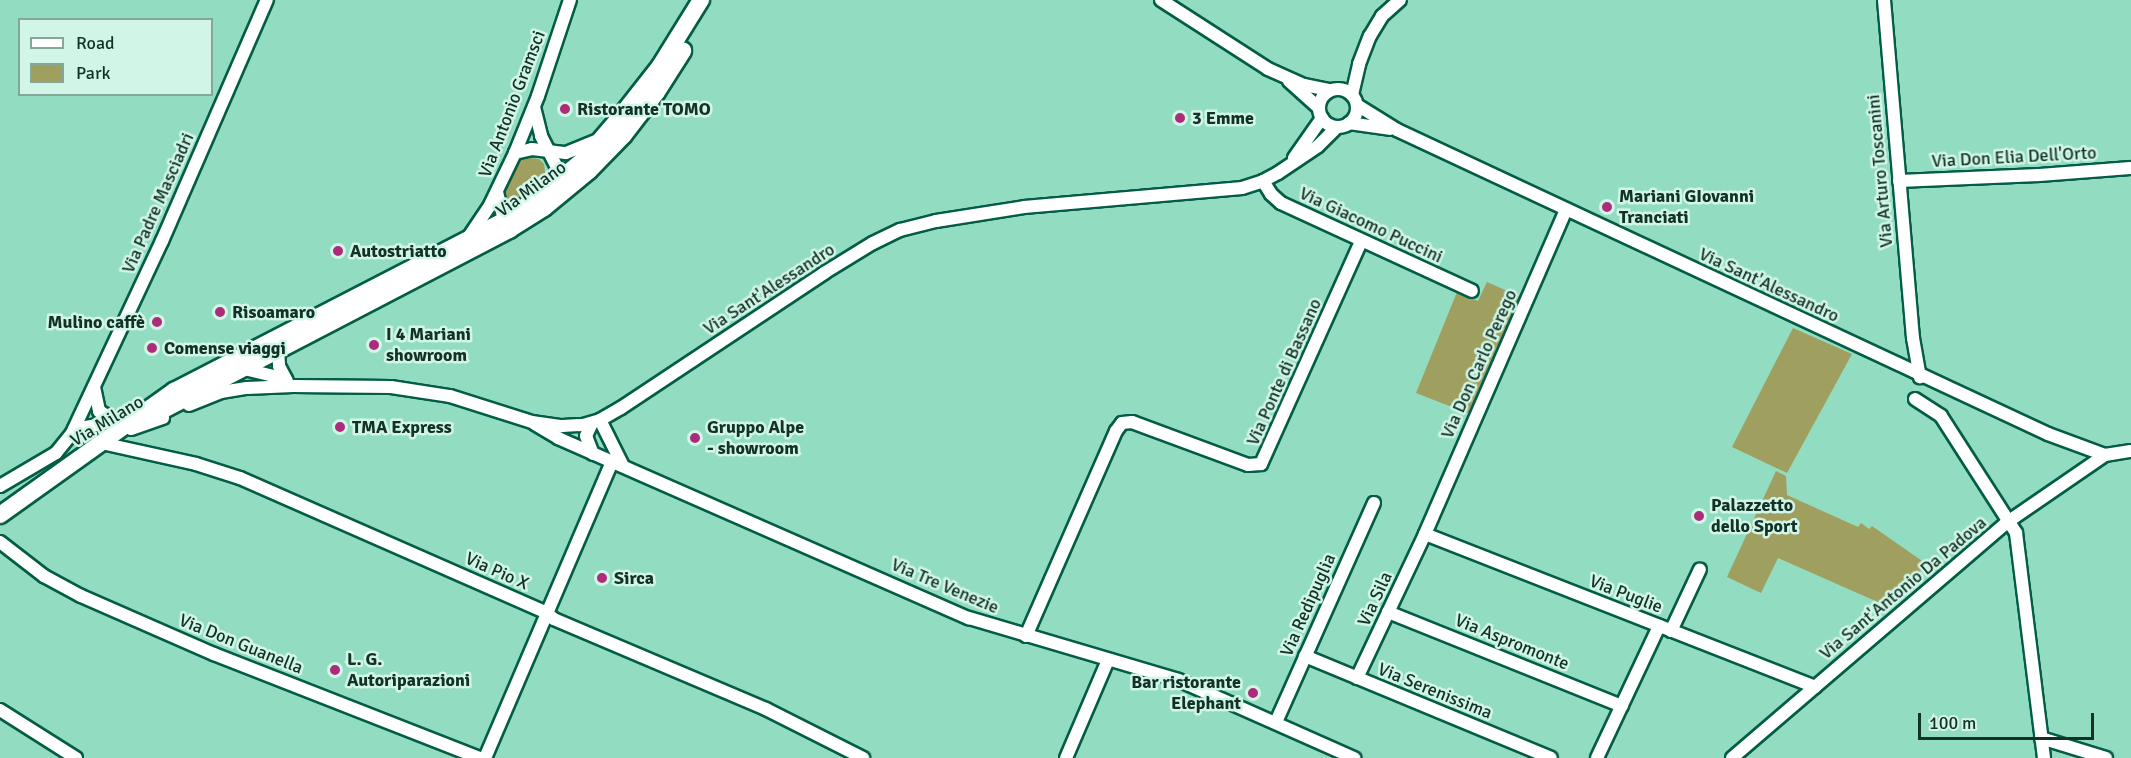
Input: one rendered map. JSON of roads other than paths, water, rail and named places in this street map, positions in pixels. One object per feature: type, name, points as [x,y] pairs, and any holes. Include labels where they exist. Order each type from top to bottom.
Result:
[{"type":"main road","name":"Via Milano","points":[[67,468],[155,402],[174,391],[465,240],[518,220],[606,134],[660,66],[701,0]]},
{"type":"main road","name":"Via Milano","points":[[67,468],[131,429],[518,220],[589,171],[633,124],[671,70],[708,0]]},
{"type":"main road","points":[[0,514],[67,468]]},
{"type":"street","name":"Via Padre Masciadri","points":[[0,486],[56,453],[76,424],[162,241],[267,0]]},
{"type":"street","name":"Via Antonio Gramsci","points":[[465,240],[497,192],[515,153],[534,106],[570,0]]},
{"type":"street","points":[[1161,0],[1233,48],[1286,78],[1320,113],[1343,125],[1355,116],[1345,95],[1379,20],[1400,0]]},
{"type":"street","name":"Via Arturo Toscanini","points":[[1884,0],[1913,338],[1920,376]]},
{"type":"street","name":"Via Sant'Alessandro","points":[[1286,78],[1345,95],[1397,130],[1900,367],[2056,437],[2104,455],[2131,451]]},
{"type":"street","name":"Via Sant'Alessandro","points":[[1278,173],[1299,152],[1320,113],[1322,98],[1345,95]]},
{"type":"street","points":[[497,192],[518,220],[557,190],[561,179],[540,132],[534,106]]},
{"type":"street","name":"Via Sant'Alessandro","points":[[289,382],[430,391],[532,422],[562,426],[596,421],[850,257],[900,230],[936,221],[1006,210],[1228,190],[1263,182],[1318,146],[1343,125],[1397,130]]},
{"type":"street","points":[[515,153],[526,150],[576,151],[606,134]]},
{"type":"street","name":"Via Don Elia Dell'Orto","points":[[1899,181],[2047,175],[2131,168]]},
{"type":"street","name":"Via Giacomo Puccini","points":[[1263,182],[1278,201],[1472,291]]},
{"type":"street","name":"Via Don Carlo Perego","points":[[1425,534],[1566,209]]},
{"type":"street","name":"Via Ponte di Bassano","points":[[1026,636],[1115,434],[1122,423],[1132,422],[1251,466],[1258,466],[1264,461],[1361,241]]},
{"type":"street","name":"Via Arturo Toscanini","points":[[1900,367],[1913,338]]},
{"type":"street","points":[[278,350],[279,366],[289,382]]},
{"type":"street","points":[[174,391],[194,385],[227,369],[242,368],[289,382]]},
{"type":"street","points":[[131,429],[221,392],[289,382]]},
{"type":"street","points":[[94,387],[99,411],[114,420]]},
{"type":"street","points":[[1915,399],[1941,416],[2010,521],[2018,542],[2044,758]]},
{"type":"street","points":[[76,424],[114,420],[155,402]]},
{"type":"street","points":[[485,758],[547,613],[617,463],[596,421],[586,436],[593,453]]},
{"type":"street","name":"Via Tre Venezie","points":[[532,422],[552,436],[969,618],[1185,683],[1354,758]]},
{"type":"street","name":"Via Pio X","points":[[106,444],[222,471],[547,613],[554,619],[766,709],[863,758]]},
{"type":"street","name":"Via Sant'Antonio Da Padova","points":[[1732,758],[2010,521],[2104,455]]},
{"type":"street","name":"Via Redipuglia","points":[[1275,722],[1374,502]]},
{"type":"street","name":"Via Sila","points":[[1357,678],[1425,534]]},
{"type":"street","name":"Via Puglie","points":[[1425,534],[1815,687]]},
{"type":"street","name":"Via Don Guanella","points":[[0,542],[54,583],[214,654],[479,758]]},
{"type":"street","points":[[1671,631],[1700,569]]},
{"type":"street","name":"Via Aspromonte","points":[[1388,612],[1622,706]]},
{"type":"street","points":[[1597,758],[1659,627]]},
{"type":"street","name":"Via Serenissima","points":[[1305,656],[1551,758]]},
{"type":"street","points":[[1066,758],[1108,660]]},
{"type":"street","points":[[0,710],[75,758]]},
{"type":"street","points":[[2041,738],[2106,758]]},
{"type":"place","name":"Ristorante TOMO","points":[[565,109]]},
{"type":"place","name":"3 Emme","points":[[1180,118]]},
{"type":"place","name":"Mariani GIovanni Tranciati","points":[[1607,207]]},
{"type":"place","name":"Autostriatto","points":[[338,251]]},
{"type":"place","name":"Risoamaro","points":[[220,312]]},
{"type":"place","name":"Mulino caffè","points":[[157,322]]},
{"type":"place","name":"I 4 Mariani showroom","points":[[374,345]]},
{"type":"place","name":"Comense viaggi","points":[[152,348]]},
{"type":"place","name":"TMA Express","points":[[340,427]]},
{"type":"place","name":"Gruppo Alpe - showroom","points":[[695,438]]},
{"type":"place","name":"Palazzetto dello Sport","points":[[1699,516]]},
{"type":"place","name":"Sirca","points":[[602,578]]},
{"type":"place","name":"L. G. Autoriparazioni","points":[[335,670]]},
{"type":"place","name":"Bar ristorante Elephant","points":[[1253,693]]}]
